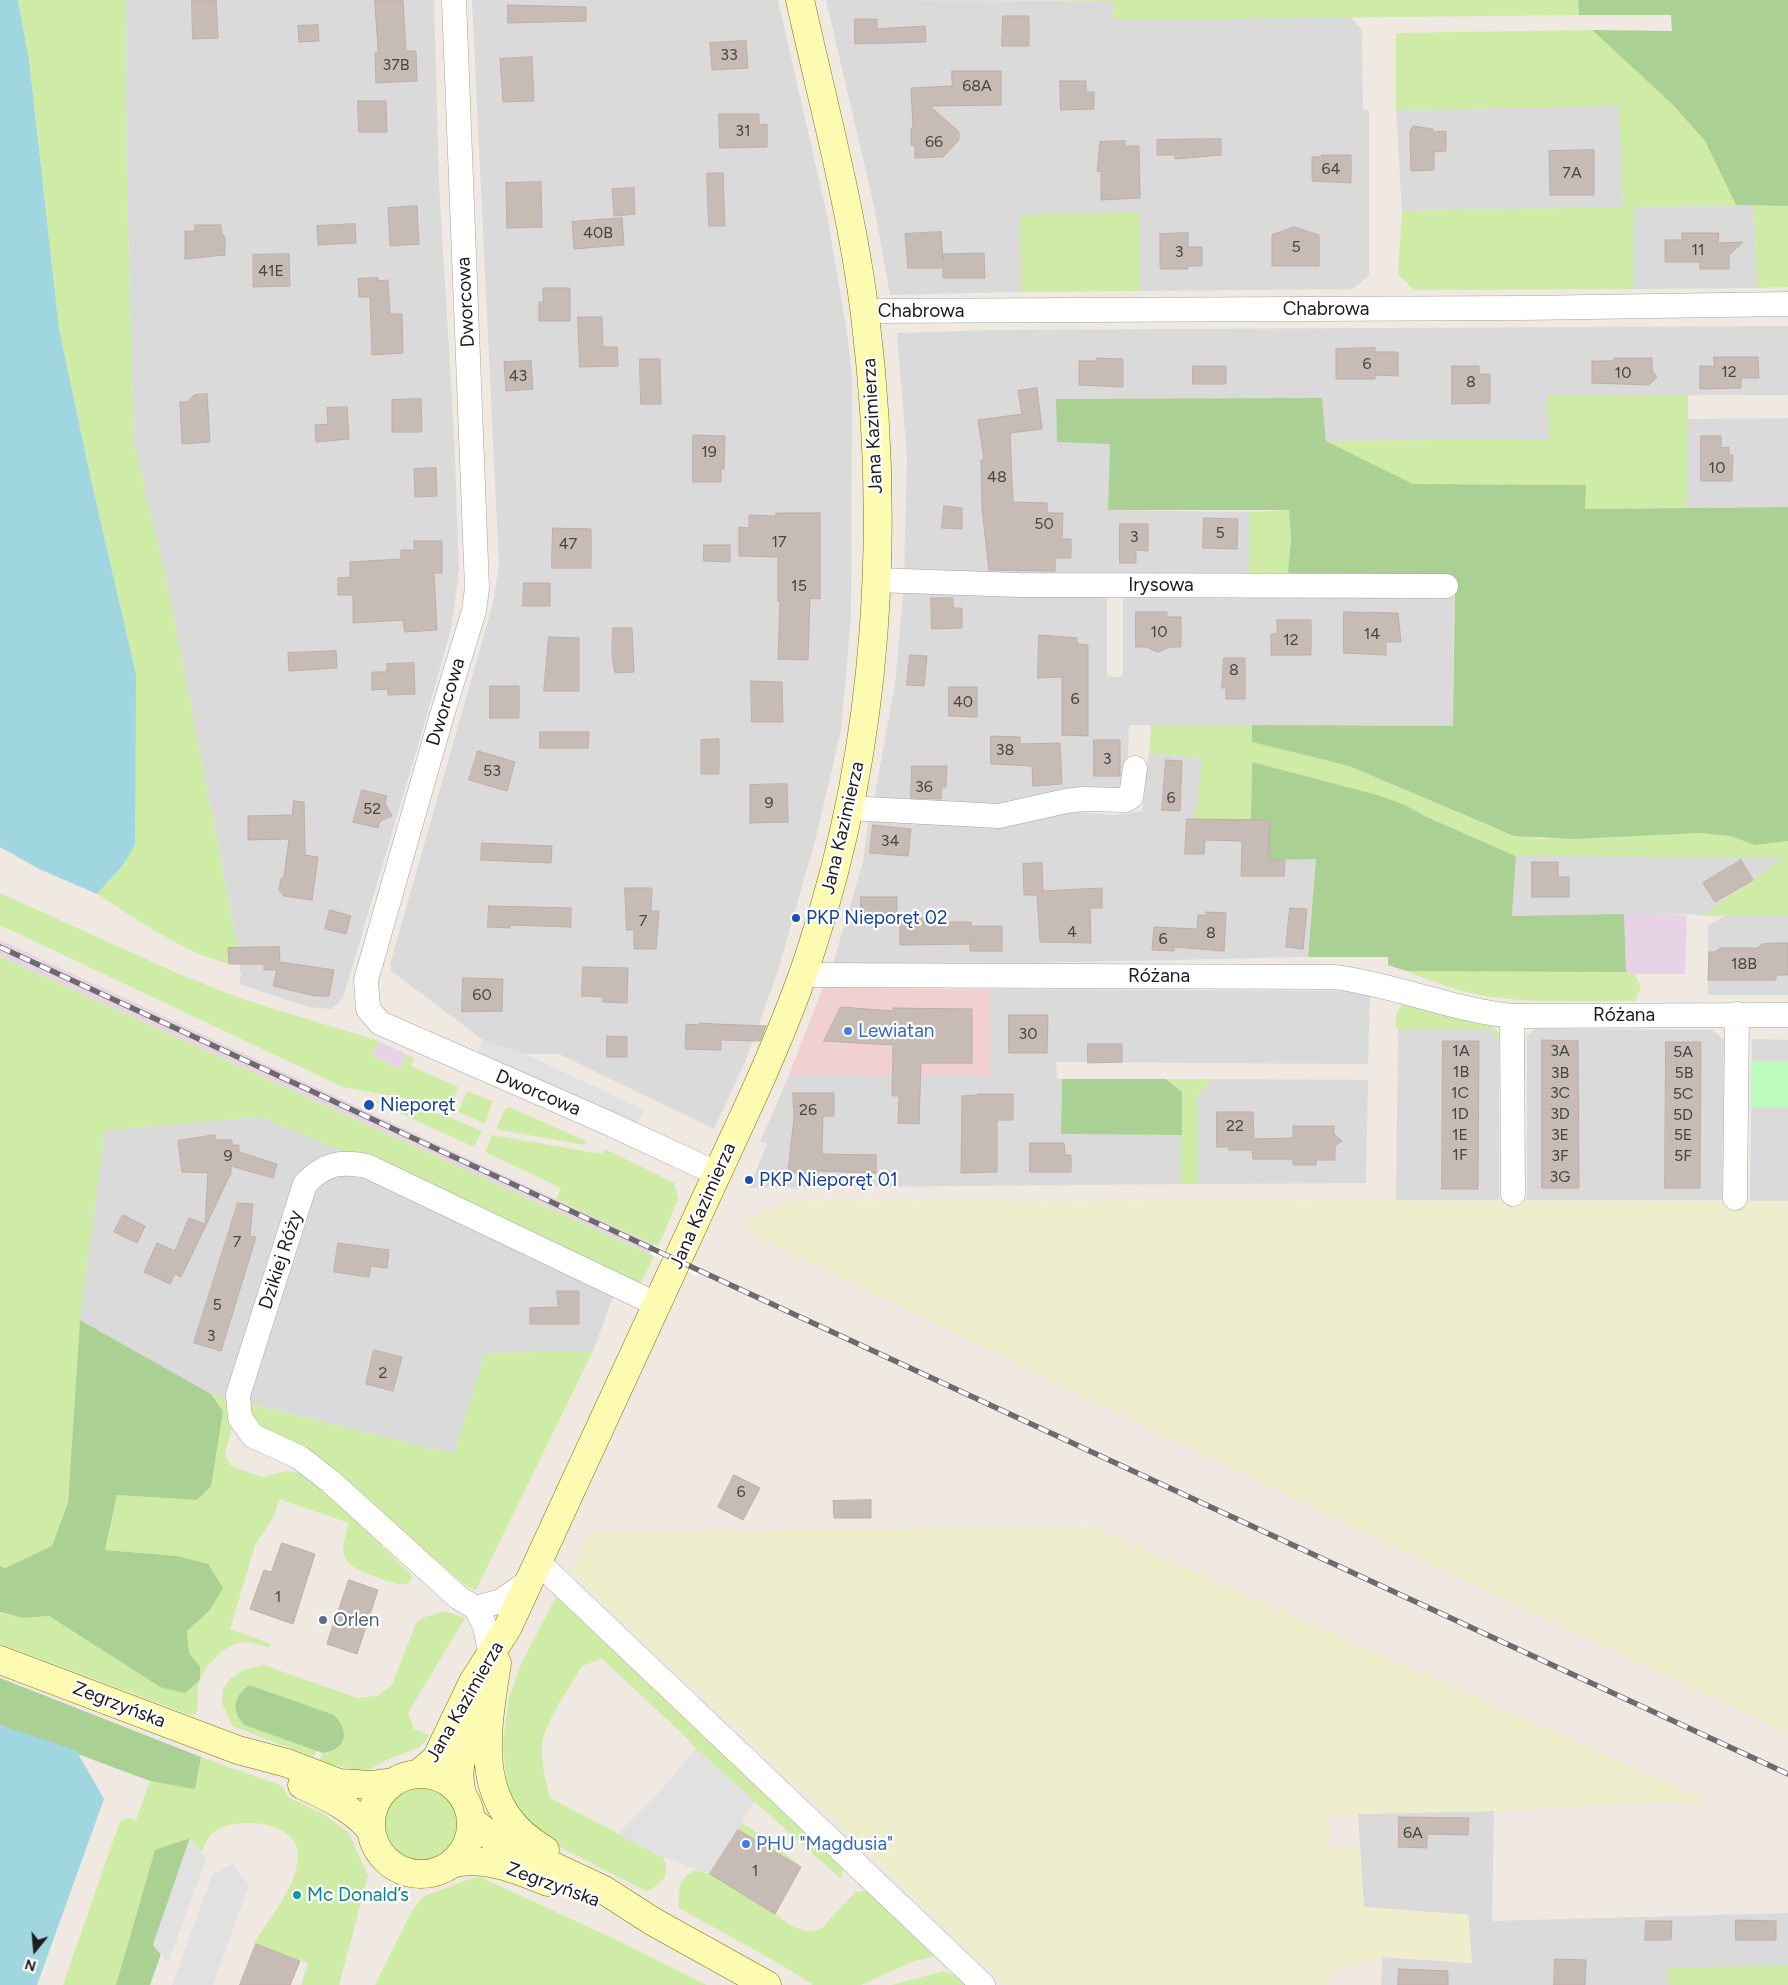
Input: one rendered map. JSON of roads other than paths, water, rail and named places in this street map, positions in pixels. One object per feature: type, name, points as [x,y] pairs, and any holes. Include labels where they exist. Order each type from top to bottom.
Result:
[{"type":"main road","name":"Jana Kazimierza","points":[[467,1808],[459,1772],[463,1750],[494,1659],[718,1174],[763,1074],[802,975],[826,903],[848,808],[865,720],[874,648],[876,580],[874,396],[865,312],[848,212],[800,0]]},
{"type":"main road","name":"Jana Kazimierza","points":[[418,1774],[436,1759],[469,1690],[494,1659]]},
{"type":"main road","points":[[494,1659],[488,1740],[493,1789],[500,1807],[511,1824],[527,1838],[567,1862],[604,1890]]},
{"type":"main road","name":"Zegrzyńska","points":[[0,1660],[238,1750],[287,1763],[339,1782],[371,1785],[393,1782]]},
{"type":"main road","name":"Zegrzyńska","points":[[238,1750],[262,1767],[333,1799],[360,1816],[371,1830]]},
{"type":"main road","points":[[418,1774],[432,1775],[445,1780],[467,1808],[467,1845],[451,1864],[428,1874],[414,1874],[402,1870],[381,1854],[374,1843],[371,1830],[371,1816],[375,1803],[383,1791],[393,1782],[405,1776],[418,1774]]},
{"type":"main road","name":"Zegrzyńska","points":[[467,1808],[493,1838],[604,1890],[652,1921],[767,1985]]},
{"type":"main road","name":"Zegrzyńska","points":[[451,1864],[470,1861],[500,1866],[652,1921]]},
{"type":"street","name":"Dworcowa","points":[[454,0],[477,588],[474,611],[366,980],[368,1008],[380,1023],[606,1122],[718,1174]]},
{"type":"street","name":"Chabrowa","points":[[865,312],[1524,308],[1788,304]]},
{"type":"street","name":"Irysowa","points":[[876,580],[1029,585],[1446,586]]},
{"type":"street","points":[[848,808],[999,816],[1066,801],[1126,800],[1131,797],[1133,792],[1135,768]]},
{"type":"street","name":"Różana","points":[[802,975],[1335,978],[1371,982],[1479,1011],[1512,1016],[1788,1015]]},
{"type":"street","points":[[1735,1198],[1737,1014]]},
{"type":"street","points":[[1512,1016],[1514,1194]]},
{"type":"street","name":"Dzikiej Róży","points":[[476,1608],[459,1598],[330,1481],[299,1457],[253,1436],[240,1418],[238,1395],[305,1184],[317,1171],[333,1165],[348,1162],[367,1166],[658,1305]]},
{"type":"street","points":[[494,1659],[485,1627],[476,1608],[501,1601],[536,1571],[983,1985]]},
{"type":"water","points":[[0,0],[18,0],[29,60],[59,328],[91,480],[136,674],[135,844],[123,865],[97,894],[39,869],[0,847]]},
{"type":"water","points":[[0,1725],[76,1750],[104,1799],[37,1985],[0,1985]]},
{"type":"railway","points":[[0,947],[1788,1774]]},
{"type":"place","name":"PKP Nieporęt 02","points":[[796,918]]},
{"type":"place","name":"Lewiatan","points":[[848,1031]]},
{"type":"place","name":"Nieporęt","points":[[369,1105]]},
{"type":"place","name":"PKP Nieporęt 01","points":[[749,1180]]},
{"type":"place","name":"Orlen","points":[[323,1620]]},
{"type":"place","name":"PHU \"Magdusia\"","points":[[746,1844]]},
{"type":"place","name":"Mc Donald’s","points":[[297,1895]]}]
